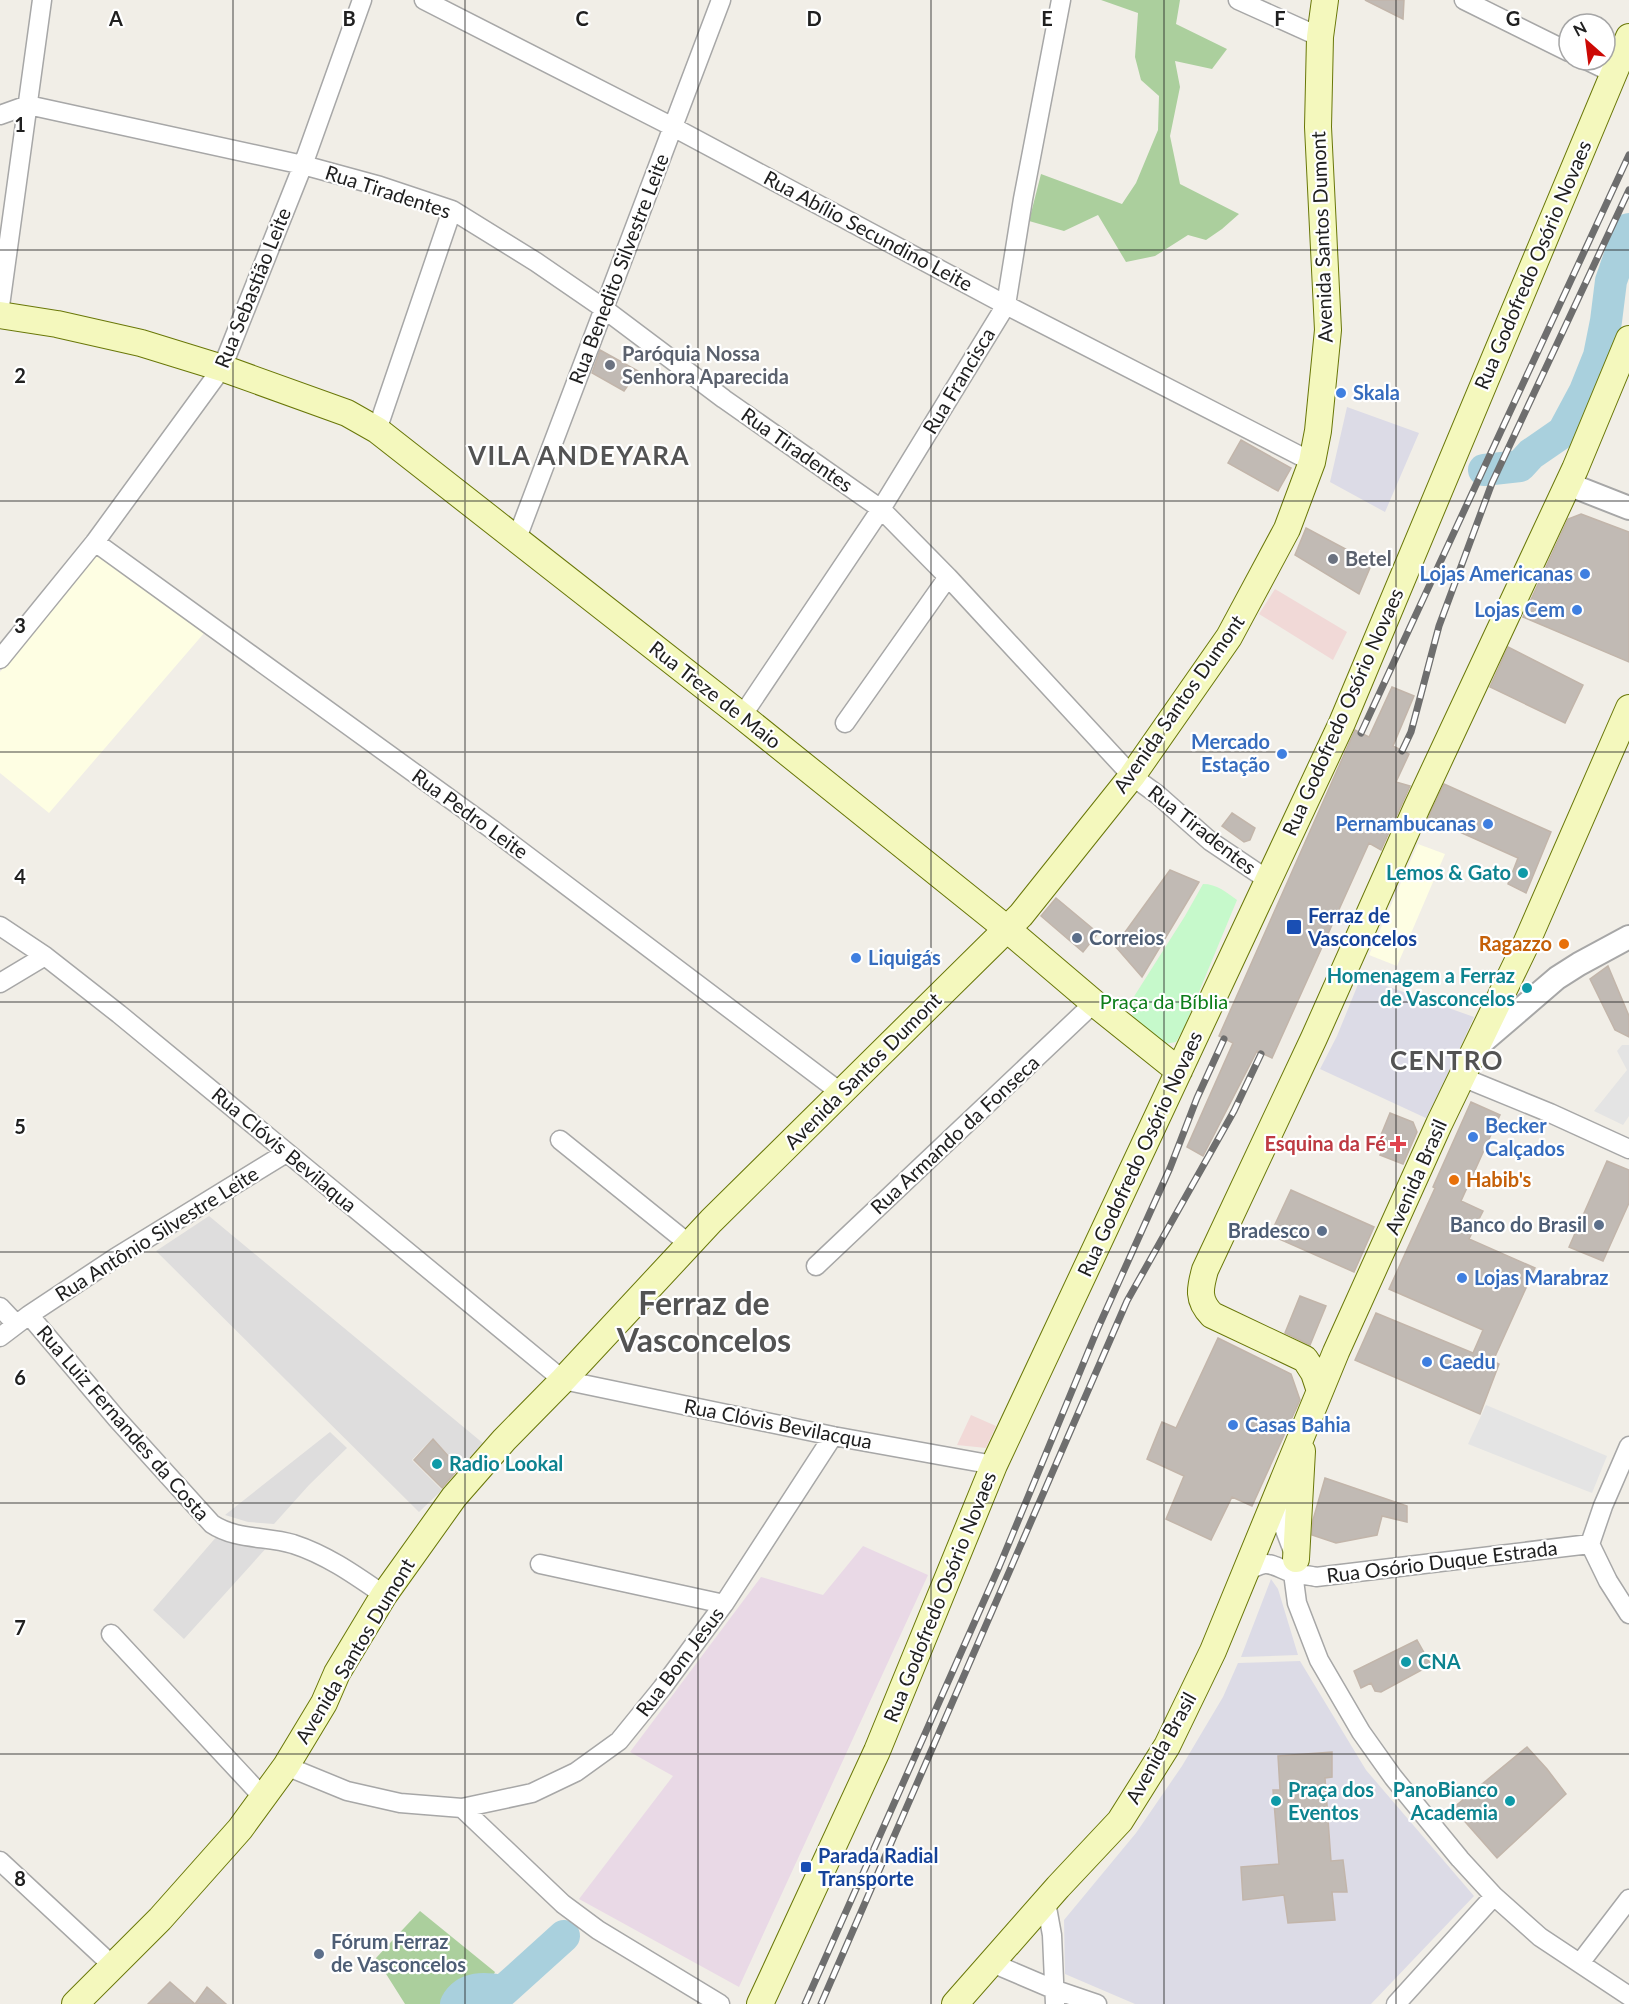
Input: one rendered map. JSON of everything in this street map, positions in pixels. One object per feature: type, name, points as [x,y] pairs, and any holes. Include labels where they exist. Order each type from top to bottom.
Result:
[{"type":"main road","name":"Avenida Santos Dumont","points":[[75,2004],[160,1919],[240,1829],[286,1766],[384,1595],[454,1497],[504,1440],[689,1245],[840,1092],[1021,915],[1132,776],[1229,637],[1287,528],[1312,462],[1329,330],[1318,127],[1320,37],[1325,0]]},
{"type":"main road","name":"Rua Godofredo Osório Novaes","points":[[760,2004],[877,1751],[994,1464],[1346,713],[1629,37]]},
{"type":"main road","name":"Rua Treze de Maio","points":[[0,315],[57,324],[141,343],[222,368],[347,412],[377,430],[742,716],[1007,928],[1094,1003],[1179,1071]]},
{"type":"main road","points":[[1320,1391],[1314,1373],[1305,1359],[1212,1315],[1204,1307],[1200,1299],[1200,1288],[1205,1269],[1314,1038],[1417,807],[1568,484],[1629,339]]},
{"type":"main road","name":"Avenida Brasil","points":[[955,2004],[1101,1839],[1116,1796],[1167,1716],[1214,1651],[1336,1352],[1439,1124],[1525,946],[1629,708]]},
{"type":"main road","points":[[1305,1359],[1336,1352]]},
{"type":"main road","points":[[1294,1566],[1305,1430]]},
{"type":"street","points":[[0,306],[42,0]]},
{"type":"street","name":"Rua Sebastião Leite","points":[[0,659],[95,542],[222,368],[303,165],[362,0]]},
{"type":"street","name":"Rua Abílio Secundino Leite","points":[[424,0],[673,128],[1006,305],[1312,462]]},
{"type":"street","name":"Rua Benedito Silvestre Leite","points":[[517,538],[721,0]]},
{"type":"street","name":"Rua Francisca","points":[[742,716],[881,509],[1006,305],[1023,199],[1061,0]]},
{"type":"street","points":[[1238,0],[1320,37]]},
{"type":"street","points":[[1464,0],[1557,46]]},
{"type":"street","points":[[0,115],[28,105]]},
{"type":"street","name":"Rua Tiradentes","points":[[28,105],[303,165],[380,186],[452,210],[536,262],[603,308],[724,399],[881,509],[948,577],[1132,776],[1158,795],[1210,841],[1268,880]]},
{"type":"street","points":[[377,430],[452,210]]},
{"type":"street","points":[[1568,484],[1629,508]]},
{"type":"street","name":"Rua Pedro Leite","points":[[95,542],[493,830],[840,1092]]},
{"type":"street","points":[[845,723],[948,577]]},
{"type":"street","name":"Rua Clóvis Bevilaqua","points":[[0,926],[45,956],[118,1014],[563,1380]]},
{"type":"street","points":[[1476,1048],[1557,978],[1629,938]]},
{"type":"street","points":[[0,982],[45,956]]},
{"type":"street","name":"Rua Armando da Fonseca","points":[[816,1266],[1094,1003]]},
{"type":"street","points":[[1462,1077],[1629,1149]]},
{"type":"street","points":[[560,1140],[689,1245]]},
{"type":"street","name":"Rua Antônio Silvestre Leite","points":[[0,1337],[115,1258],[286,1153]]},
{"type":"street","name":"Rua Luiz Fernandes da Costa","points":[[0,1307],[22,1320],[117,1419],[212,1524],[222,1531],[292,1544],[326,1558],[384,1595]]},
{"type":"street","name":"Rua Clóvis Bevilacqua","points":[[563,1380],[833,1436],[994,1464]]},
{"type":"street","name":"Rua Bom Jesus","points":[[286,1766],[347,1791],[399,1803],[462,1808],[532,1793],[576,1772],[619,1741],[662,1688],[724,1604],[833,1436]]},
{"type":"street","points":[[1629,1446],[1603,1506],[1590,1544],[1608,1581],[1629,1614]]},
{"type":"street","points":[[1274,1501],[1294,1566],[1297,1603],[1319,1660],[1361,1732],[1400,1786],[1460,1859],[1494,1896],[1540,1937],[1629,1996]]},
{"type":"street","name":"Rua Osório Duque Estrada","points":[[1244,1574],[1264,1563],[1294,1566],[1316,1576],[1590,1544]]},
{"type":"street","points":[[540,1564],[724,1604]]},
{"type":"street","points":[[111,1634],[262,1796]]},
{"type":"street","points":[[462,1808],[563,1904],[598,1930],[720,2004]]},
{"type":"street","points":[[0,1861],[112,1965]]},
{"type":"street","points":[[1396,2004],[1494,1896]]},
{"type":"street","points":[[1580,1963],[1629,1899]]},
{"type":"street","points":[[1046,1902],[1052,1935],[1054,1996]]},
{"type":"street","points":[[992,1963],[1054,1996],[1097,2004]]},
{"type":"shaded area","points":[[1347,407],[1419,433],[1385,512],[1330,482]]},
{"type":"shaded area","points":[[99,552],[205,632],[49,813],[0,773],[0,672]]},
{"type":"shaded area","points":[[1275,589],[1347,632],[1333,660],[1259,614]]},
{"type":"shaded area","points":[[1418,844],[1445,854],[1397,966],[1369,955]]},
{"type":"shaded area","points":[[1361,977],[1474,1017],[1428,1119],[1320,1069],[1337,1036]]},
{"type":"shaded area","points":[[1622,1045],[1629,1045],[1629,1116],[1623,1125],[1594,1111],[1627,1070],[1617,1051]]},
{"type":"shaded area","points":[[209,1216],[484,1444],[462,1469],[433,1439],[423,1448],[412,1460],[442,1490],[419,1512],[156,1251]]},
{"type":"shaded area","points":[[1486,1405],[1607,1456],[1592,1493],[1468,1444]]},
{"type":"shaded area","points":[[971,1415],[996,1426],[986,1448],[957,1445]]},
{"type":"shaded area","points":[[330,1432],[347,1448],[274,1524],[248,1522],[225,1515]]},
{"type":"shaded area","points":[[218,1535],[269,1545],[184,1639],[153,1610]]},
{"type":"shaded area","points":[[863,1546],[928,1575],[739,1987],[579,1899],[673,1776],[630,1752],[761,1577],[823,1595]]},
{"type":"shaded area","points":[[1271,1579],[1278,1589],[1298,1655],[1241,1657]]},
{"type":"shaded area","name":"Praça dos Eventos","points":[[1300,1661],[1366,1770],[1474,1896],[1371,2004],[1135,2004],[1065,1974],[1064,1920],[1136,1833],[1182,1766],[1223,1697],[1238,1663]]},
{"type":"green space","points":[[1101,0],[1180,0],[1176,24],[1227,49],[1212,69],[1175,61],[1180,87],[1170,136],[1180,184],[1239,214],[1206,240],[1188,235],[1155,256],[1126,262],[1098,215],[1064,231],[1029,221],[1041,174],[1122,204],[1136,183],[1158,130],[1159,96],[1141,80],[1135,57],[1138,13]]},
{"type":"green space","name":"Praça da Bíblia","points":[[1203,884],[1217,887],[1237,900],[1184,1028],[1176,1042],[1165,1044],[1134,1018],[1128,1006]]},
{"type":"green space","points":[[420,1911],[495,1972],[478,2004],[405,2004],[376,1958]]},
{"type":"building","points":[[1365,0],[1404,0],[1403,19]]},
{"type":"building","name":"Paróquia Nossa Senhora Aparecida","points":[[600,350],[638,371],[624,391],[592,373]]},
{"type":"building","points":[[1241,440],[1291,468],[1278,491],[1228,463]]},
{"type":"building","points":[[1581,514],[1629,532],[1629,662],[1523,617],[1568,519]]},
{"type":"building","name":"Betel","points":[[1306,528],[1372,563],[1359,594],[1295,555]]},
{"type":"building","points":[[1508,647],[1583,685],[1565,723],[1490,687]]},
{"type":"building","name":"Ferraz de Vasconcelos","points":[[1392,687],[1414,696],[1393,746],[1409,754],[1396,782],[1410,786],[1381,850],[1369,843],[1272,1058],[1257,1051],[1203,1156],[1187,1147],[1233,1043],[1219,1036],[1355,730],[1369,737]]},
{"type":"building","name":"Pernambucanas","points":[[1444,784],[1551,832],[1526,893],[1508,884],[1518,858],[1428,818]]},
{"type":"building","points":[[1232,813],[1255,828],[1250,840],[1244,842],[1222,826]]},
{"type":"building","points":[[1170,870],[1199,882],[1142,977],[1115,946]]},
{"type":"building","points":[[1056,898],[1098,933],[1083,952],[1041,916]]},
{"type":"building","points":[[1608,966],[1629,1016],[1629,1037],[1615,1030],[1590,979]]},
{"type":"building","points":[[1471,1102],[1500,1115],[1461,1201],[1483,1211],[1469,1239],[1535,1268],[1493,1361],[1499,1364],[1480,1414],[1355,1360],[1376,1313],[1473,1353],[1483,1330],[1389,1289]]},
{"type":"building","name":"Esquina da Fé","points":[[1390,1113],[1413,1122],[1417,1132],[1403,1164],[1380,1155],[1385,1143],[1379,1140]]},
{"type":"building","name":"Banco do Brasil","points":[[1607,1161],[1629,1170],[1629,1203],[1603,1261],[1569,1247]]},
{"type":"building","name":"Bradesco","points":[[1291,1190],[1374,1227],[1354,1272],[1270,1235]]},
{"type":"building","points":[[1300,1296],[1326,1306],[1310,1345],[1285,1333]]},
{"type":"building","name":"Casas Bahia","points":[[1218,1338],[1291,1374],[1300,1400],[1252,1506],[1232,1497],[1211,1540],[1166,1519],[1184,1476],[1147,1459],[1162,1422],[1176,1428]]},
{"type":"building","name":"Radio Lookal","points":[[433,1439],[459,1468],[442,1488],[414,1460]]},
{"type":"building","points":[[1325,1478],[1407,1506],[1407,1522],[1382,1516],[1377,1535],[1336,1543],[1312,1535],[1313,1520]]},
{"type":"building","points":[[1417,1640],[1431,1665],[1381,1692],[1375,1691],[1371,1683],[1361,1688],[1354,1671]]},
{"type":"building","name":"PanoBianco Academia","points":[[1527,1747],[1566,1794],[1497,1858],[1453,1808]]},
{"type":"building","points":[[1332,1752],[1332,1777],[1325,1778],[1331,1861],[1343,1860],[1347,1892],[1332,1892],[1335,1920],[1288,1923],[1284,1895],[1243,1900],[1241,1867],[1279,1864],[1273,1790],[1280,1790],[1278,1756]]},
{"type":"building","points":[[170,1982],[195,2004],[148,2004]]},
{"type":"building","points":[[207,1987],[226,2004],[195,2004]]},
{"type":"waterway","points":[[1484,470],[1520,466],[1531,454],[1563,432],[1585,391],[1599,356],[1611,281],[1629,229]]},
{"type":"waterway","points":[[456,2004],[460,1998],[471,1991],[483,1989],[503,1991],[564,1936]]},
{"type":"railway","points":[[1361,733],[1629,155]]},
{"type":"railway","points":[[1402,751],[1411,732],[1439,626],[1492,483],[1629,190]]},
{"type":"railway","points":[[805,2004],[999,1567],[1098,1328],[1170,1168],[1197,1098],[1224,1039]]},
{"type":"railway","points":[[821,2004],[1127,1301],[1234,1111],[1261,1054]]},
{"type":"place","name":"Paróquia Nossa Senhora Aparecida","points":[[610,365]]},
{"type":"place","name":"Skala","points":[[1341,393]]},
{"type":"place","name":"Betel","points":[[1333,559]]},
{"type":"place","name":"Lojas Americanas","points":[[1585,574]]},
{"type":"place","name":"Lojas Cem","points":[[1577,610]]},
{"type":"place","name":"Mercado Estação","points":[[1282,754]]},
{"type":"place","name":"Pernambucanas","points":[[1488,824]]},
{"type":"place","name":"Lemos & Gato","points":[[1523,873]]},
{"type":"place","name":"Ferraz de Vasconcelos","points":[[1294,927]]},
{"type":"place","name":"Correios","points":[[1077,938]]},
{"type":"place","name":"Ragazzo","points":[[1564,944]]},
{"type":"place","name":"Liquigás","points":[[856,958]]},
{"type":"place","name":"Homenagem a Ferraz de Vasconcelos","points":[[1527,988]]},
{"type":"place","name":"Becker Calçados","points":[[1473,1137]]},
{"type":"place","name":"Esquina da Fé","points":[[1398,1144]]},
{"type":"place","name":"Habib's","points":[[1454,1180]]},
{"type":"place","name":"Banco do Brasil","points":[[1599,1225]]},
{"type":"place","name":"Bradesco","points":[[1322,1231]]},
{"type":"place","name":"Lojas Marabraz","points":[[1462,1278]]},
{"type":"place","name":"Caedu","points":[[1427,1362]]},
{"type":"place","name":"Casas Bahia","points":[[1233,1425]]},
{"type":"place","name":"Radio Lookal","points":[[437,1464]]},
{"type":"place","name":"CNA","points":[[1406,1662]]},
{"type":"place","name":"Praça dos Eventos","points":[[1276,1801]]},
{"type":"place","name":"PanoBianco Academia","points":[[1510,1801]]},
{"type":"place","name":"Parada Radial Transporte","points":[[806,1867]]},
{"type":"place","name":"Fórum Ferraz de Vasconcelos","points":[[319,1954]]},
{"type":"district","name":"VILA ANDEYARA","points":[[579,456]]},
{"type":"district","name":"CENTRO","points":[[1447,1061]]},
{"type":"district","name":"Ferraz de Vasconcelos","points":[[704,1322]]}]
